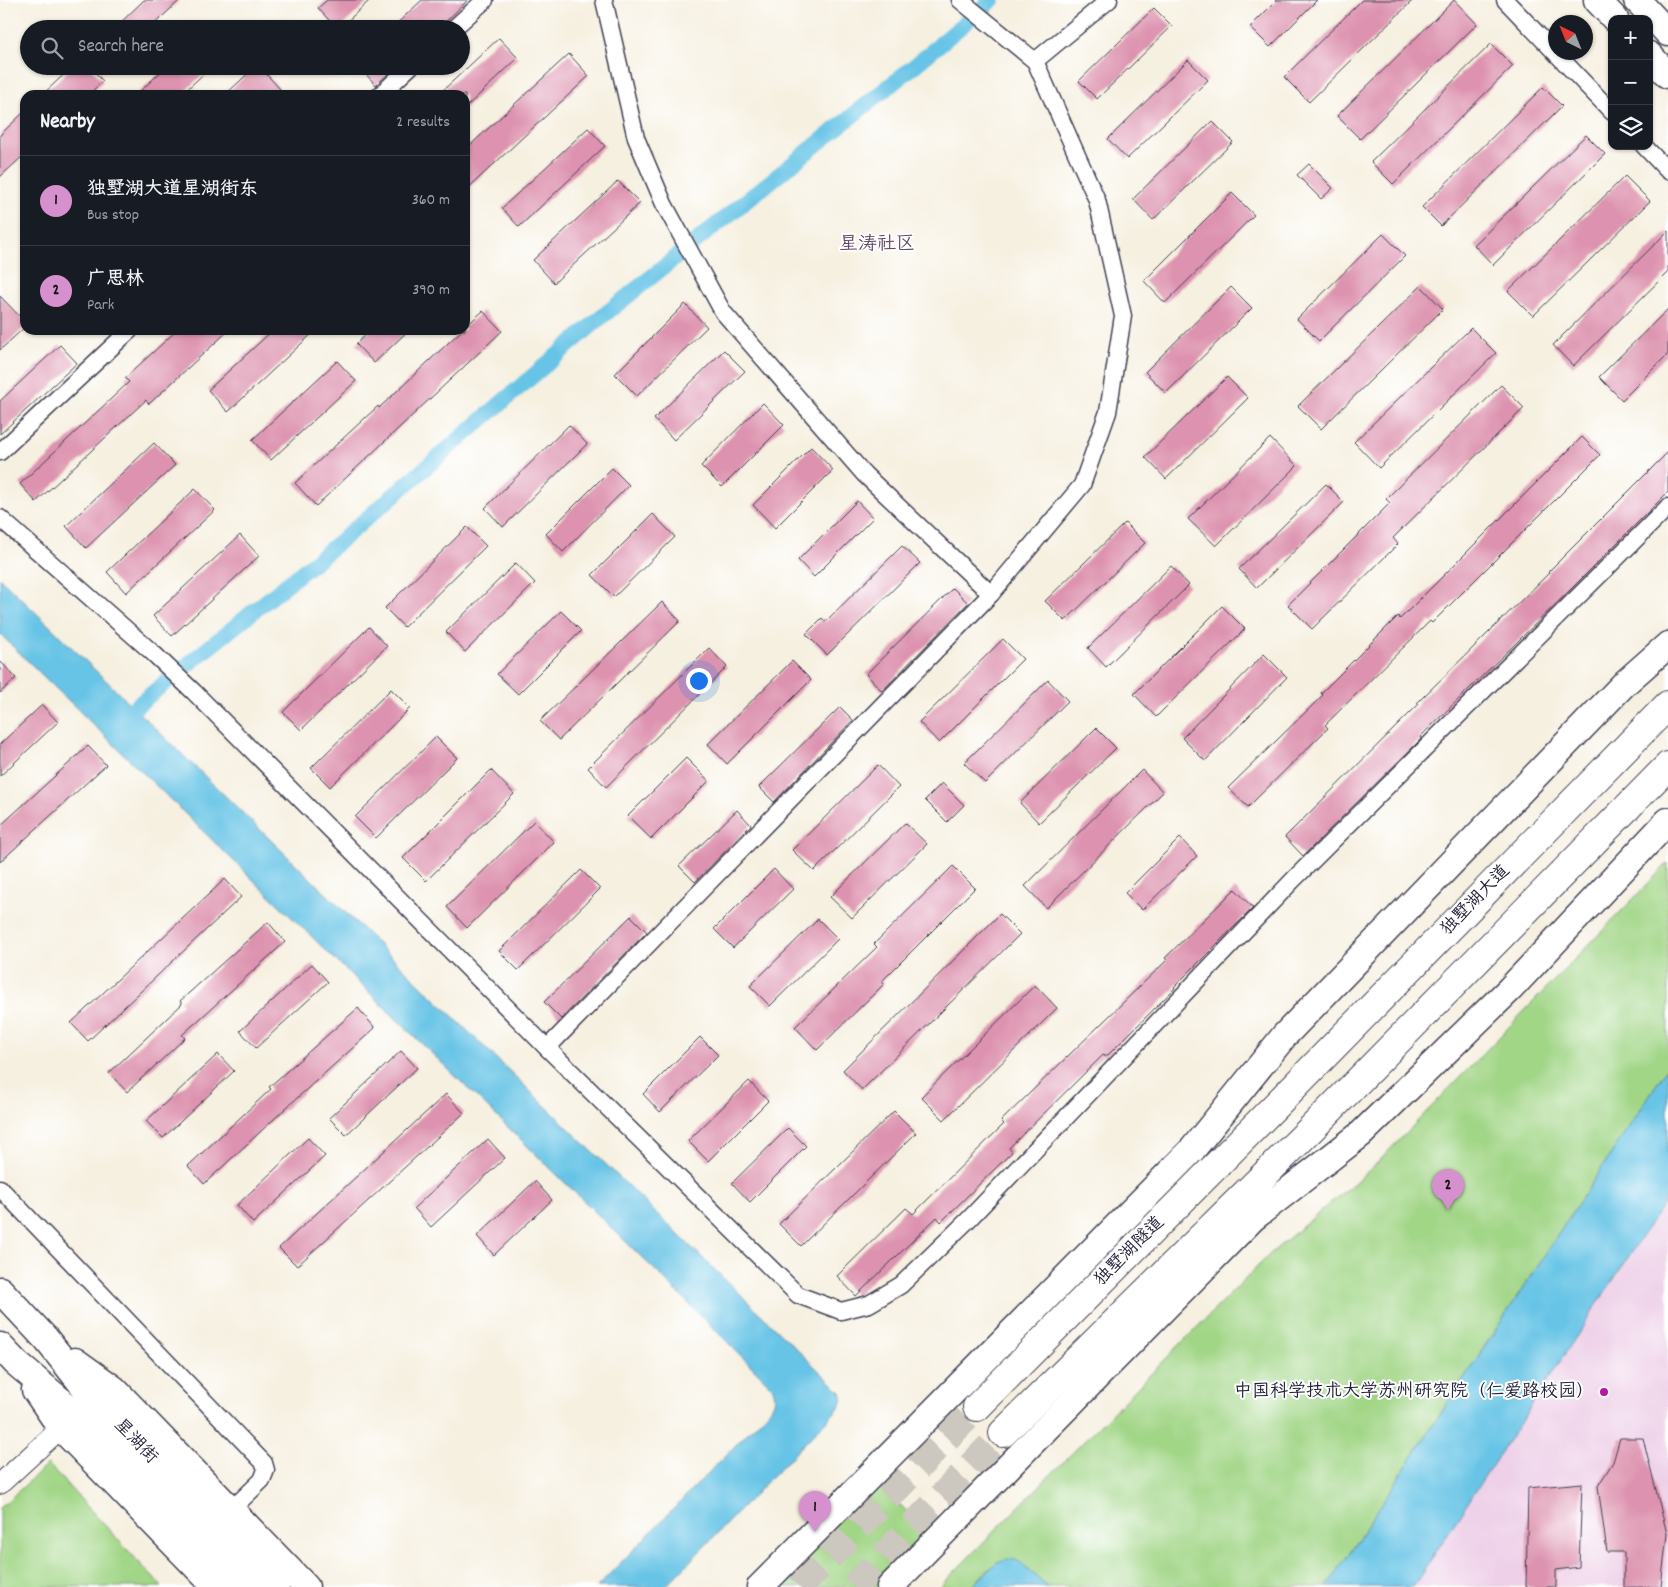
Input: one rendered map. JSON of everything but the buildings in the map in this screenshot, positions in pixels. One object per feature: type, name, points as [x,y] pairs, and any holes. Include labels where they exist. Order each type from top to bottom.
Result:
[{"type":"highway","name":"独墅湖大道","points":[[1284,1097],[1668,705]]},
{"type":"highway","points":[[1003,1433],[1313,1126],[1668,766]]},
{"type":"highway","name":"独墅湖隧道","points":[[977,1407],[1284,1097]]},
{"type":"main road","points":[[1597,0],[1611,15]]},
{"type":"main road","points":[[1637,0],[1668,33]]},
{"type":"main road","points":[[1653,59],[1668,75]]},
{"type":"main road","points":[[760,1587],[1192,1150],[1285,1035],[1625,683],[1668,645]]},
{"type":"main road","points":[[890,1587],[1253,1218],[1361,1134],[1503,996],[1668,821]]},
{"type":"main road","name":"星湖街","points":[[0,1290],[46,1339],[97,1403],[276,1587]]},
{"type":"main road","points":[[46,1339],[114,1390],[306,1587]]},
{"type":"main road","points":[[8,1354],[61,1428],[216,1587]]},
{"type":"main road","name":"星湖街","points":[[8,1354],[79,1416],[247,1587]]},
{"type":"street","points":[[463,20],[485,0]]},
{"type":"street","points":[[604,0],[636,138],[664,204],[723,312],[864,474],[991,594]]},
{"type":"street","points":[[1034,61],[1109,0]]},
{"type":"street","points":[[1505,0],[1608,108]]},
{"type":"street","points":[[547,1048],[991,594],[1082,485],[1108,412],[1123,316],[1097,200],[1034,61],[961,1]]},
{"type":"street","points":[[385,90],[401,75]]},
{"type":"street","points":[[1648,150],[1668,171]]},
{"type":"street","points":[[0,452],[125,335]]},
{"type":"street","points":[[0,518],[153,653],[194,692],[547,1048],[798,1295],[841,1311],[869,1304],[901,1285],[968,1220],[1294,879],[1668,507]]},
{"type":"street","points":[[0,1188],[264,1463],[266,1470],[262,1480],[232,1509]]},
{"type":"street","points":[[0,1484],[61,1428]]},
{"type":"shaded area","name":"中国科学技术大学苏州研究院（仁爱路校园）","points":[[1668,1196],[1668,1587],[1413,1587]]},
{"type":"green space","points":[[1668,863],[1668,1067],[1327,1587],[1047,1587],[1021,1563],[1006,1560],[987,1570],[972,1587],[939,1587],[1270,1254],[1374,1166]]},
{"type":"green space","points":[[48,1464],[162,1587],[0,1587],[0,1508]]},
{"type":"green space","points":[[875,1480],[931,1535],[880,1587],[771,1587]]},
{"type":"water","points":[[0,578],[841,1392],[842,1402],[836,1411],[665,1587],[597,1587],[768,1412],[775,1400],[772,1387],[657,1272],[0,634]]},
{"type":"water","points":[[1668,1067],[1668,1196],[1413,1587],[1327,1587]]},
{"type":"water","points":[[1007,1559],[1016,1560],[1021,1563],[1047,1587],[972,1587],[997,1562]]},
{"type":"waterway","points":[[134,708],[338,543],[604,315],[913,67],[992,0]]},
{"type":"tunnel","points":[[799,1587],[977,1407]]},
{"type":"tunnel","points":[[854,1587],[1003,1433]]},
{"type":"place","name":"广思林","points":[[1448,1210]]},
{"type":"place","name":"中国科学技术大学苏州研究院（仁爱路校园）","points":[[1604,1392]]},
{"type":"place","name":"独墅湖大道星湖街东","points":[[815,1532]]},
{"type":"district","name":"星涛社区","points":[[877,245]]}]
